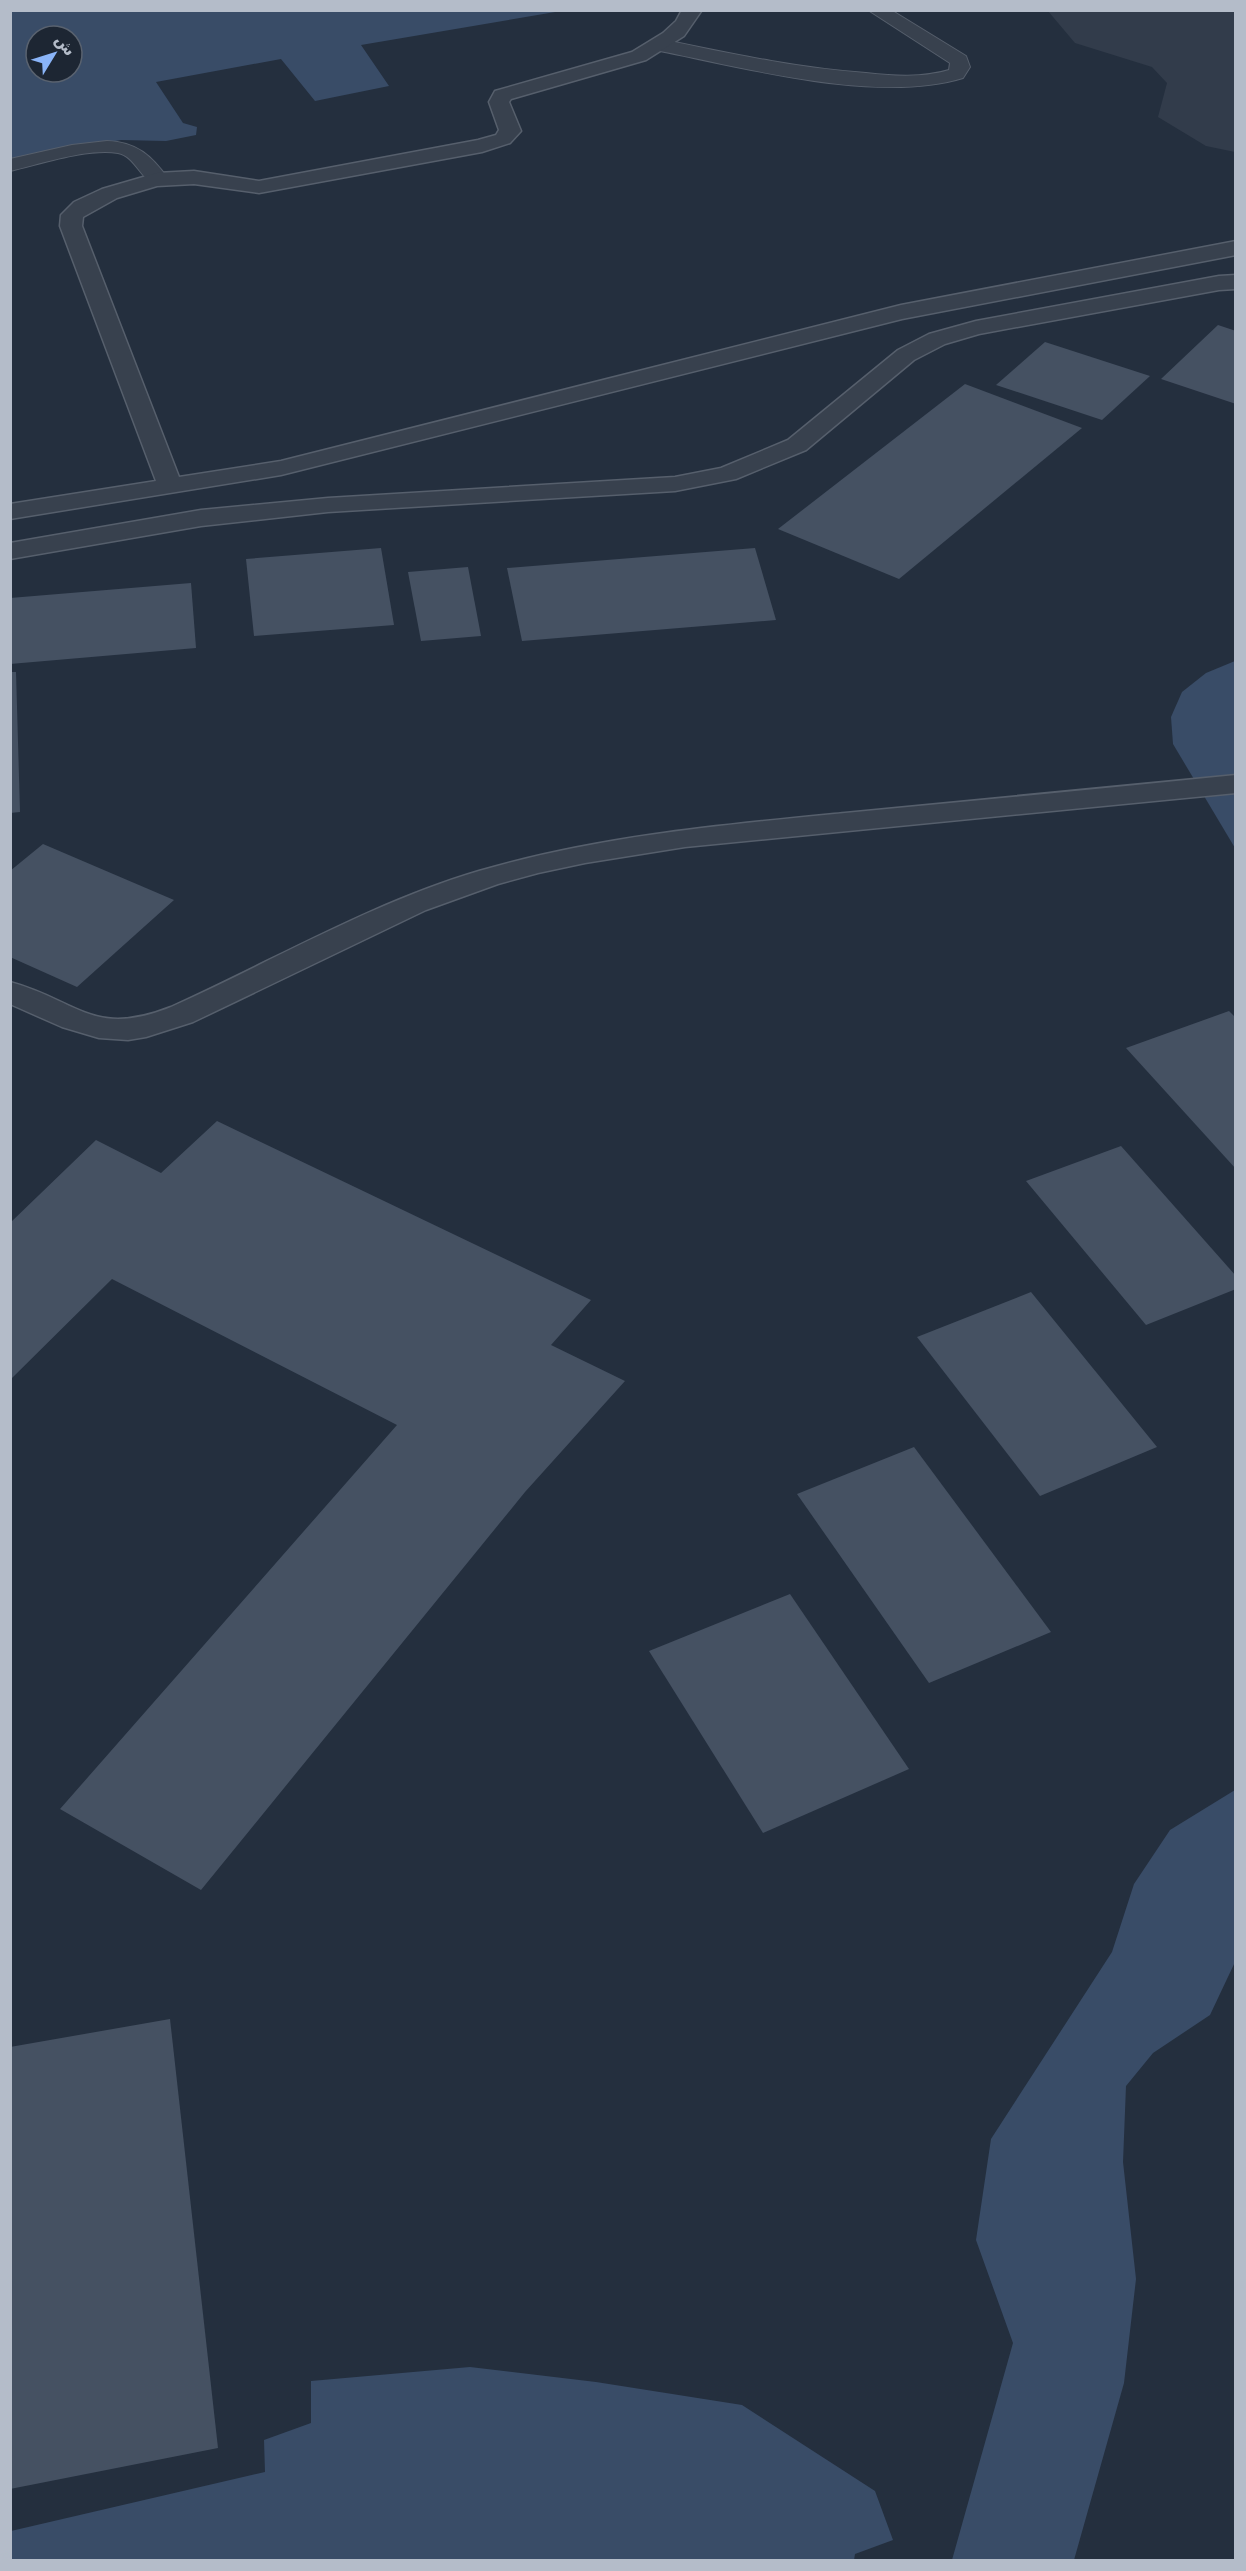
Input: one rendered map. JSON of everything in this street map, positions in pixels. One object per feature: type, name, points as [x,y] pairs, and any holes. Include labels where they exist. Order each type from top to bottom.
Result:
[{"type":"street","points":[[170,486],[71,226],[72,215],[82,205],[159,180],[185,177],[245,187],[259,187],[482,146],[502,139],[510,131],[499,102],[502,94],[639,56],[660,45],[676,32],[692,10]]},
{"type":"street","points":[[10,512],[281,468],[901,312],[1236,248]]},
{"type":"street","points":[[10,551],[201,518],[328,505],[675,484],[727,474],[797,445],[906,354],[937,339],[987,326],[1219,283],[1236,282]]},
{"type":"street","points":[[10,992],[89,1026],[114,1031],[137,1030],[177,1016],[360,928],[441,893],[546,862],[608,848],[706,835],[1236,784]]},
{"type":"lane","points":[[660,45],[790,72],[856,79],[915,82],[941,79],[956,74],[960,67],[959,60],[877,10]]},
{"type":"lane","points":[[10,165],[82,150],[121,147],[129,149],[159,180]]},
{"type":"shaded area","points":[[1048,11],[1235,11],[1235,152],[1206,146],[1158,117],[1167,83],[1152,67],[1075,43]]},
{"type":"water","points":[[11,11],[561,11],[361,45],[389,86],[315,101],[281,59],[156,82],[183,123],[197,127],[196,135],[166,141],[121,140],[11,159]]},
{"type":"water","points":[[1235,661],[1235,848],[1173,744],[1171,717],[1182,692],[1206,673]]},
{"type":"water","points":[[1235,1790],[1235,1962],[1210,2015],[1153,2053],[1126,2086],[1123,2162],[1136,2279],[1124,2383],[1074,2560],[952,2560],[1013,2343],[976,2240],[991,2139],[1112,1952],[1134,1884],[1170,1830]]},
{"type":"water","points":[[470,2367],[596,2382],[742,2405],[875,2491],[893,2540],[855,2554],[854,2560],[11,2560],[11,2531],[265,2472],[264,2440],[311,2423],[311,2381]]},
{"type":"building","points":[[1218,325],[1236,331],[1236,404],[1161,379]]},
{"type":"building","points":[[1045,342],[1150,376],[1102,420],[996,385]]},
{"type":"building","points":[[965,384],[1082,428],[899,579],[778,529]]},
{"type":"building","points":[[381,548],[394,625],[254,636],[246,559]]},
{"type":"building","points":[[755,548],[776,620],[522,641],[507,568]]},
{"type":"building","points":[[468,567],[481,636],[421,641],[408,572]]},
{"type":"building","points":[[191,583],[196,648],[10,664],[10,598]]},
{"type":"building","points":[[10,672],[16,672],[20,812],[10,813]]},
{"type":"building","points":[[43,844],[174,900],[77,987],[10,957],[10,871]]},
{"type":"building","points":[[1229,1011],[1236,1018],[1236,1169],[1126,1048]]},
{"type":"building","points":[[217,1121],[591,1300],[551,1345],[625,1381],[525,1492],[201,1890],[60,1809],[397,1425],[112,1279],[10,1380],[10,1223],[96,1140],[161,1173]]},
{"type":"building","points":[[1121,1146],[1236,1276],[1236,1289],[1146,1325],[1026,1181]]},
{"type":"building","points":[[1031,1292],[1157,1447],[1040,1496],[917,1337]]},
{"type":"building","points":[[914,1447],[1051,1632],[929,1683],[797,1494]]},
{"type":"building","points":[[790,1594],[909,1769],[763,1833],[649,1651]]},
{"type":"building","points":[[170,2019],[218,2448],[10,2489],[10,2047]]}]
